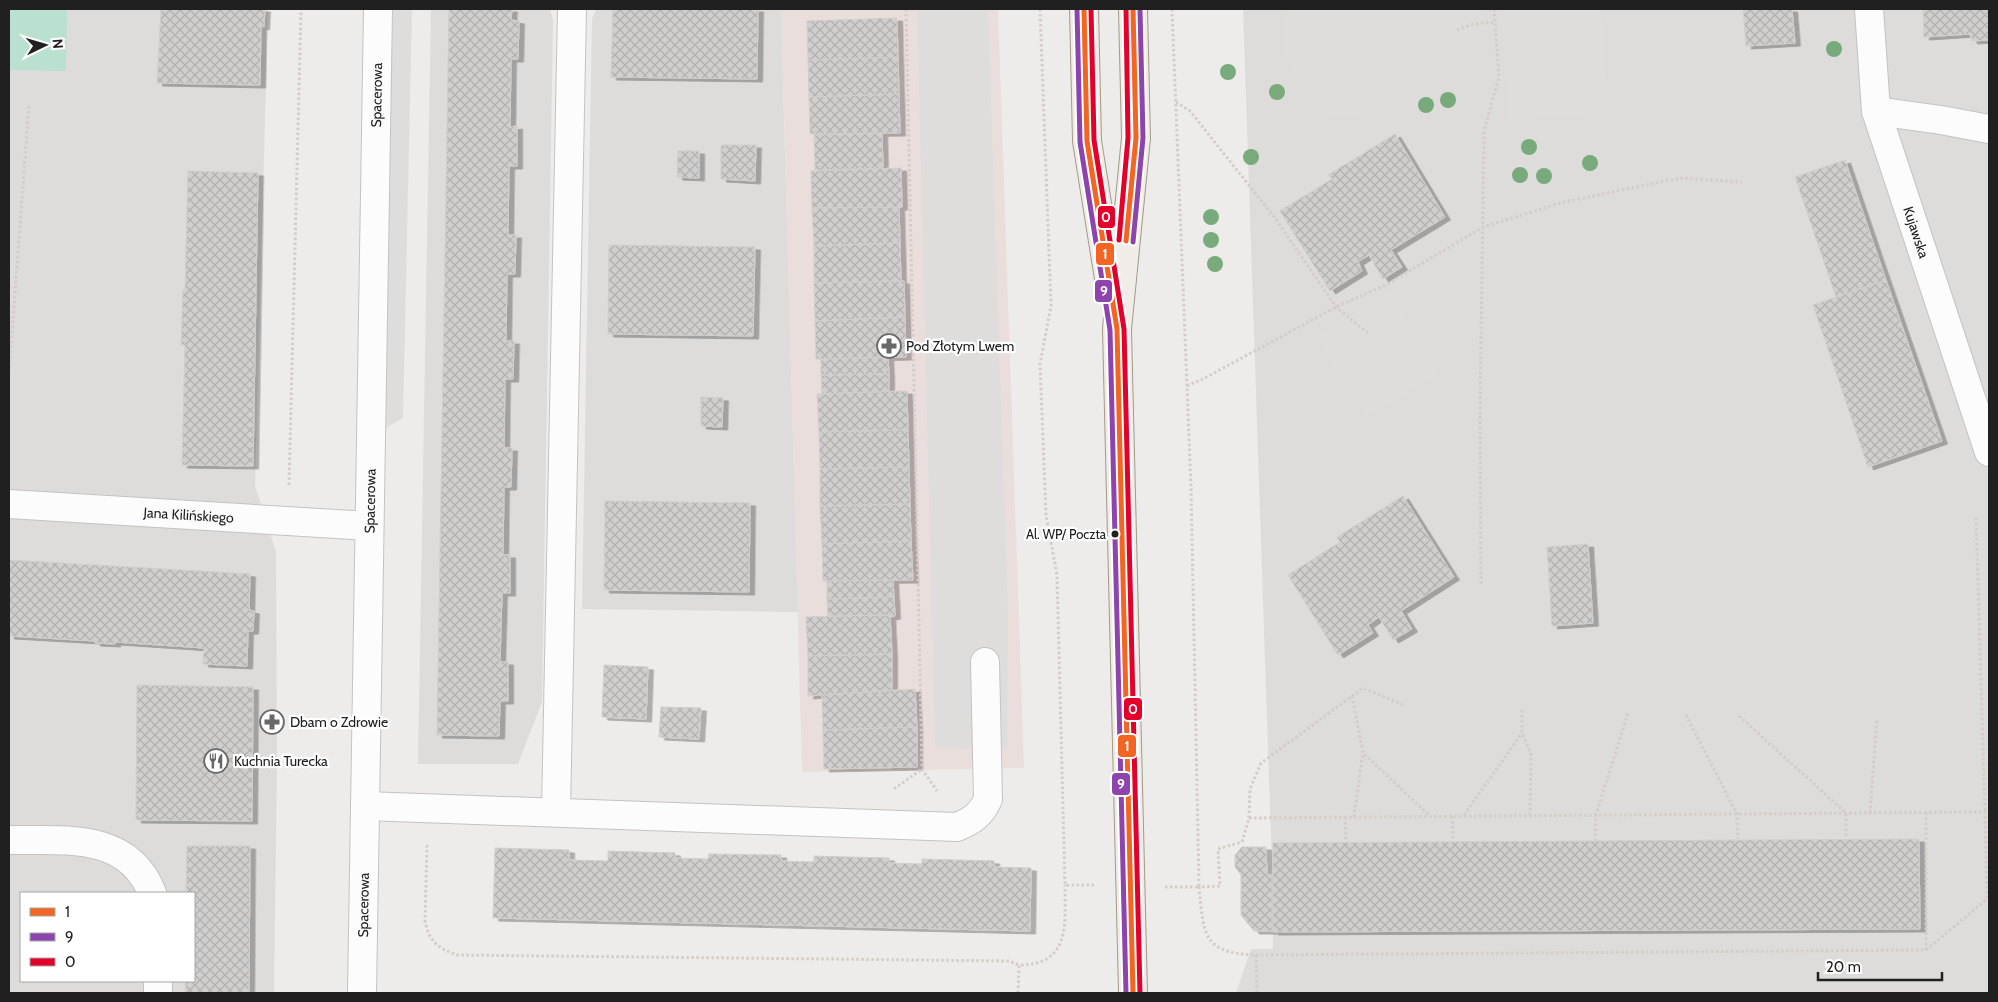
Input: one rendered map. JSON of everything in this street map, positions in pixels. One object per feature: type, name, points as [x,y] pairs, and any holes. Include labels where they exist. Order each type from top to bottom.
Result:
[{"type":"main road","points":[[1084,9],[1088,141],[1117,329]]},
{"type":"main road","points":[[1133,9],[1136,138],[1117,329],[1133,993]]},
{"type":"street","name":"Spacerowa","points":[[362,993],[378,9]]},
{"type":"street","points":[[556,812],[572,9]]},
{"type":"street","name":"Kujawska","points":[[1869,9],[1876,111],[1989,452]]},
{"type":"street","points":[[1876,111],[1989,129]]},
{"type":"street","name":"Jana Kilińskiego","points":[[9,504],[369,526]]},
{"type":"street","points":[[365,806],[957,827],[975,818],[988,799],[985,662]]},
{"type":"street","points":[[9,840],[83,841],[99,844],[115,851],[128,860],[140,872],[151,892]]},
{"type":"path","points":[[289,486],[301,9]]},
{"type":"path","points":[[906,9],[922,769],[957,827]]},
{"type":"path","points":[[1481,584],[1480,416],[1484,131],[1499,77],[1494,9]]},
{"type":"path","points":[[1457,30],[1473,24],[1495,22]]},
{"type":"path","points":[[1176,101],[1190,111],[1275,218],[1336,307],[1369,334]]},
{"type":"path","points":[[9,372],[29,104]]},
{"type":"path","points":[[1187,386],[1336,307],[1386,285],[1484,227],[1564,202],[1680,178],[1742,182]]},
{"type":"path","points":[[1406,706],[1363,688],[1260,763],[1250,789],[1249,818],[1242,842],[1218,849],[1220,886],[1198,887],[1202,924],[1213,943],[1223,951],[1256,955],[1926,950],[1987,899],[1976,518]]},
{"type":"path","points":[[1352,696],[1363,753],[1354,817]]},
{"type":"path","points":[[1522,710],[1522,733],[1531,752],[1530,816]]},
{"type":"path","points":[[1596,841],[1596,815],[1628,713]]},
{"type":"path","points":[[1686,715],[1737,814],[1738,840]]},
{"type":"path","points":[[1739,716],[1846,813],[1846,837]]},
{"type":"path","points":[[1870,812],[1877,720]]},
{"type":"path","points":[[1464,816],[1522,733]]},
{"type":"path","points":[[1363,753],[1430,816]]},
{"type":"path","points":[[428,808],[425,921],[432,942],[438,947],[458,955],[1009,961],[1019,965],[1029,965],[1052,957],[1059,946],[1064,926],[1065,885]]},
{"type":"path","points":[[1926,812],[1926,950]]},
{"type":"path","points":[[1249,818],[1985,812]]},
{"type":"path","points":[[1452,816],[1453,840]]},
{"type":"path","points":[[1345,817],[1346,842]]},
{"type":"path","points":[[1256,955],[1257,993]]},
{"type":"path","points":[[1018,993],[1019,965]]},
{"type":"shaded area","points":[[9,9],[268,9],[255,486],[276,552],[277,763],[274,993],[9,993]]},
{"type":"shaded area","points":[[381,9],[412,9],[403,418],[372,436]]},
{"type":"shaded area","points":[[431,9],[550,9],[553,20],[542,702],[518,764],[418,764]]},
{"type":"shaded area","points":[[596,9],[781,9],[798,612],[582,609],[592,19]]},
{"type":"shaded area","points":[[781,9],[998,9],[1024,768],[802,772]]},
{"type":"shaded area","points":[[917,9],[988,9],[1008,616],[1007,749],[935,748]]},
{"type":"shaded area","points":[[1243,9],[1989,9],[1989,993],[1236,993],[1251,949],[1273,949],[1272,867]]},
{"type":"shaded area","points":[[1287,9],[1481,9],[1487,18],[1488,26],[1362,114],[1344,118],[1332,116],[1317,105],[1290,67],[1283,51],[1282,25]]},
{"type":"shaded area","points":[[1500,9],[1601,9],[1609,112],[1509,120]]},
{"type":"shaded area","points":[[1391,292],[1439,373],[1367,417],[1317,338]]},
{"type":"green space","points":[[9,9],[67,9],[66,71],[9,70]]},
{"type":"building","points":[[161,9],[265,9],[264,27],[261,26],[260,85],[157,83]]},
{"type":"building","points":[[449,9],[512,9],[511,20],[519,21],[518,59],[511,59],[510,127],[517,126],[517,166],[509,166],[508,235],[516,235],[515,274],[507,274],[506,341],[514,341],[513,379],[505,379],[504,448],[512,448],[511,487],[504,487],[503,555],[510,555],[510,593],[502,593],[500,662],[508,662],[508,701],[500,701],[499,736],[437,735]]},
{"type":"building","points":[[613,9],[758,9],[757,79],[611,77]]},
{"type":"building","points":[[1743,9],[1792,9],[1795,43],[1746,46]]},
{"type":"building","points":[[1923,9],[1989,9],[1989,40],[1972,41],[1970,34],[1924,37]]},
{"type":"building","points":[[897,18],[898,57],[808,60],[807,21]]},
{"type":"building","points":[[898,57],[899,94],[809,97],[808,60]]},
{"type":"building","points":[[899,94],[900,133],[810,134],[809,97]]},
{"type":"building","points":[[882,133],[883,168],[815,170],[814,135]]},
{"type":"building","points":[[1395,134],[1445,217],[1391,250],[1402,267],[1383,279],[1369,255],[1358,262],[1362,271],[1330,291],[1280,211],[1332,179],[1328,175]]},
{"type":"building","points":[[721,145],[756,145],[755,181],[721,179]]},
{"type":"building","points":[[678,151],[699,151],[699,178],[677,177]]},
{"type":"building","points":[[1845,160],[1886,280],[1836,297],[1795,177]]},
{"type":"building","points":[[901,168],[902,207],[812,208],[811,171]]},
{"type":"building","points":[[188,171],[258,173],[253,466],[182,465],[185,345],[181,345],[183,290],[185,290]]},
{"type":"building","points":[[899,207],[900,243],[814,246],[812,208]]},
{"type":"building","points":[[900,243],[901,281],[814,283],[814,246]]},
{"type":"building","points":[[609,245],[755,247],[753,336],[608,334]]},
{"type":"building","points":[[1886,280],[1942,441],[1868,467],[1813,305]]},
{"type":"building","points":[[904,281],[905,317],[815,321],[814,283]]},
{"type":"building","points":[[905,317],[906,357],[816,359],[815,321]]},
{"type":"building","points":[[888,357],[889,374],[821,375],[821,359]]},
{"type":"building","points":[[889,374],[889,391],[822,394],[821,375]]},
{"type":"building","points":[[907,391],[908,430],[819,432],[817,394]]},
{"type":"building","points":[[701,397],[723,398],[722,427],[701,426]]},
{"type":"building","points":[[908,430],[909,467],[820,469],[819,432]]},
{"type":"building","points":[[909,467],[910,504],[820,506],[820,469]]},
{"type":"building","points":[[1403,496],[1454,577],[1401,611],[1412,629],[1393,640],[1379,617],[1368,625],[1373,633],[1338,655],[1288,575],[1340,542],[1337,537]]},
{"type":"building","points":[[605,501],[750,503],[749,592],[604,590]]},
{"type":"building","points":[[910,504],[911,541],[822,544],[820,506]]},
{"type":"building","points":[[911,541],[913,580],[823,581],[822,544]]},
{"type":"building","points":[[1588,544],[1593,623],[1552,626],[1547,547]]},
{"type":"building","points":[[9,560],[250,574],[249,610],[254,611],[253,631],[248,631],[247,666],[203,664],[204,648],[115,642],[115,644],[95,643],[95,641],[9,636]]},
{"type":"building","points":[[893,580],[894,597],[827,599],[827,581]]},
{"type":"building","points":[[894,597],[895,616],[828,616],[827,599]]},
{"type":"building","points":[[890,615],[892,654],[808,656],[806,617]]},
{"type":"building","points":[[892,654],[892,690],[808,696],[808,656]]},
{"type":"building","points":[[604,665],[648,667],[646,719],[602,717]]},
{"type":"building","points":[[137,685],[253,687],[252,821],[136,820]]},
{"type":"building","points":[[915,689],[917,727],[823,730],[822,695]]},
{"type":"building","points":[[661,707],[701,708],[699,739],[659,737]]},
{"type":"building","points":[[917,727],[917,767],[824,769],[823,730]]},
{"type":"building","points":[[1919,839],[1920,929],[1273,932],[1273,843]]},
{"type":"building","points":[[187,846],[250,846],[249,993],[185,993],[186,982],[195,982],[195,892],[186,892]]},
{"type":"building","points":[[1242,847],[1266,847],[1267,875],[1272,875],[1272,931],[1254,931],[1241,915],[1241,875],[1235,867],[1235,855]]},
{"type":"building","points":[[495,848],[569,850],[569,860],[608,861],[608,851],[675,853],[675,858],[708,859],[709,854],[781,855],[781,861],[814,862],[814,856],[889,858],[889,863],[922,864],[922,859],[994,861],[994,867],[1031,868],[1030,931],[493,918]]},
{"type":"transit line","name":"9","points":[[1077,9],[1080,142],[1110,330],[1126,993]]},
{"type":"transit line","name":"1","points":[[1084,9],[1087,141],[1117,329],[1133,993]]},
{"type":"transit line","name":"0","points":[[1091,9],[1094,140],[1124,329],[1140,993]]},
{"type":"transit line","name":"0","points":[[1119,240],[1128,138],[1126,9]]},
{"type":"transit line","name":"1","points":[[1126,241],[1136,138],[1133,9]]},
{"type":"transit line","name":"9","points":[[1133,242],[1143,138],[1140,9]]},
{"type":"place","name":"Pod Złotym Lwem","points":[[889,346]]},
{"type":"place","name":"Al. WP/ Poczta","points":[[1115,534]]},
{"type":"place","name":"Dbam o Zdrowie","points":[[272,722]]},
{"type":"place","name":"Kuchnia Turecka","points":[[216,761]]}]
